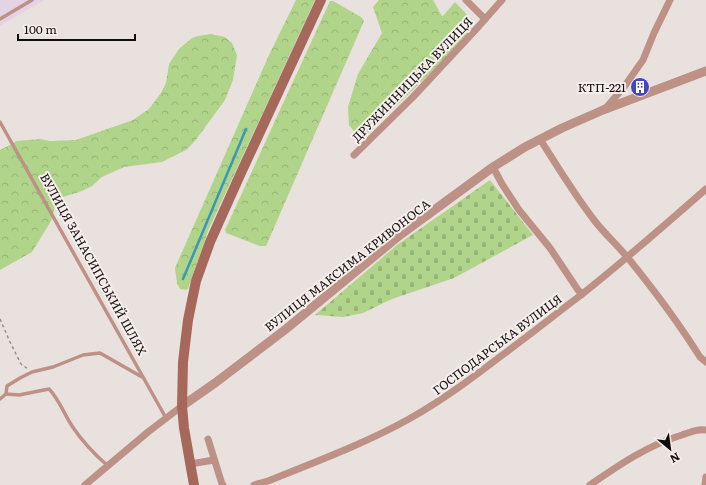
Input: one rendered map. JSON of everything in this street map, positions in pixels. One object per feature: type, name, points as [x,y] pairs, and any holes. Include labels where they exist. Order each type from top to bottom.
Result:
[{"type":"main road","points":[[194,485],[184,428],[182,406],[183,362],[188,320],[196,281],[210,242],[321,0]]},
{"type":"street","points":[[466,0],[485,18]]},
{"type":"street","name":"ДРУЖИННИЦЬКА ВУЛИЦЯ","points":[[354,154],[413,97],[502,0]]},
{"type":"street","points":[[603,110],[624,87],[643,60],[670,0]]},
{"type":"street","name":"ВУЛИЦЯ МАКСИМА КРИВОНОСА","points":[[182,406],[216,383],[286,329],[400,235],[493,167],[540,139],[603,110],[706,71]]},
{"type":"street","points":[[540,139],[551,158],[591,216],[627,257],[670,312],[700,357],[706,362]]},
{"type":"street","points":[[493,167],[519,210],[550,248],[582,294]]},
{"type":"street","name":"ГОСПОДАРСЬКА ВУЛИЦЯ","points":[[254,485],[268,481],[348,449],[410,419],[439,401],[467,382],[582,294],[706,189]]},
{"type":"street","points":[[84,485],[182,406]]},
{"type":"street","points":[[590,485],[642,451],[669,439],[695,430],[706,430]]},
{"type":"street","points":[[208,439],[223,485]]},
{"type":"street","points":[[190,464],[214,460]]},
{"type":"street","points":[[705,485],[706,477]]},
{"type":"lane","points":[[0,19],[32,0]]},
{"type":"lane","name":"ВУЛИЦЯ ЗАНАСИПСЬКИЙ ШЛЯХ","points":[[0,122],[166,418]]},
{"type":"lane","points":[[0,399],[6,394],[7,386],[20,378],[32,372],[53,368],[83,355],[100,353],[143,377]]},
{"type":"lane","points":[[6,394],[19,395],[49,389],[54,394],[71,425],[94,454],[108,466]]},
{"type":"path","points":[[0,319],[21,364],[32,372]]},
{"type":"shaded area","points":[[0,0],[44,0],[0,26]]},
{"type":"green space","points":[[296,0],[315,0],[208,231],[188,289],[180,289],[177,283],[175,268],[269,55]]},
{"type":"green space","points":[[379,0],[433,0],[442,16],[455,2],[475,23],[452,52],[361,140],[349,125],[348,107],[358,74],[382,33],[373,7]]},
{"type":"green space","points":[[330,1],[333,1],[361,17],[364,21],[266,246],[260,246],[226,233],[225,230]]},
{"type":"green space","points":[[211,34],[225,37],[232,43],[237,55],[233,80],[225,100],[195,141],[186,150],[162,162],[124,167],[102,177],[92,186],[82,191],[57,199],[51,221],[32,252],[0,270],[0,150],[17,141],[40,139],[50,141],[76,140],[133,120],[149,109],[161,93],[166,83],[169,64],[179,49],[192,38]]},
{"type":"green space","points":[[490,180],[533,235],[454,278],[392,299],[363,313],[343,317],[315,315],[397,245]]},
{"type":"waterway","points":[[183,279],[246,129]]},
{"type":"place","name":"КТП-221","points":[[640,87]]}]
